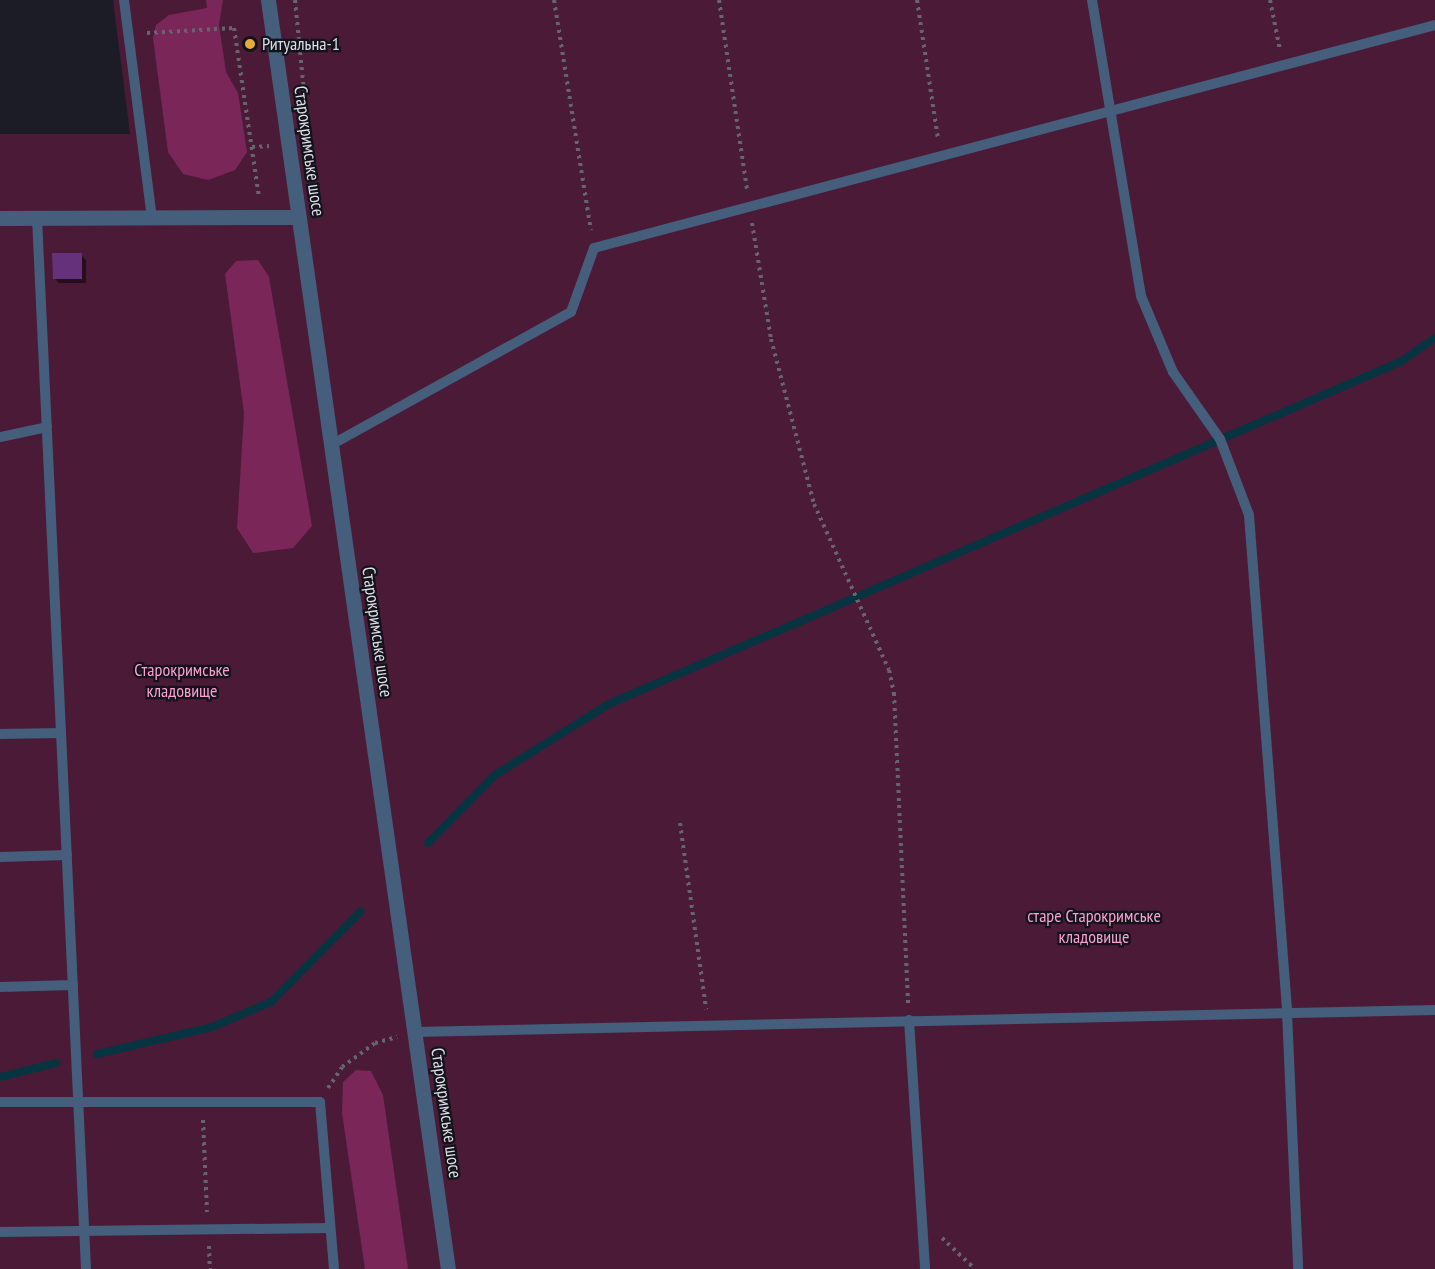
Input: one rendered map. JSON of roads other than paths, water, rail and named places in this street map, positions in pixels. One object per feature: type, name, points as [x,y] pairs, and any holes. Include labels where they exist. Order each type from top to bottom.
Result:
[{"type":"street","name":"Старокримське шосе","points":[[268,0],[448,1269]]},
{"type":"street","points":[[0,218],[298,217]]},
{"type":"lane","points":[[124,0],[152,218]]},
{"type":"lane","points":[[1092,0],[1141,296],[1173,372],[1220,439],[1249,515],[1287,1012],[1298,1269]]},
{"type":"lane","points":[[331,445],[571,312],[594,248],[1435,25]]},
{"type":"lane","points":[[37,218],[86,1269]]},
{"type":"lane","points":[[0,437],[47,427]]},
{"type":"lane","points":[[0,734],[61,734]]},
{"type":"lane","points":[[0,856],[67,855]]},
{"type":"lane","points":[[0,987],[73,985]]},
{"type":"lane","points":[[414,1032],[1435,1010]]},
{"type":"lane","points":[[909,1020],[926,1269]]},
{"type":"lane","points":[[0,1102],[320,1102],[334,1269]]},
{"type":"lane","points":[[0,1232],[330,1228]]},
{"type":"waterway","points":[[428,843],[495,775],[609,704],[1402,361],[1435,338]]},
{"type":"waterway","points":[[97,1054],[212,1027],[271,1002],[360,912]]},
{"type":"waterway","points":[[0,1077],[56,1063]]},
{"type":"place","name":"Ритуальна-1","points":[[250,44]]},
{"type":"park label","name":"Старокримське кладовище","points":[[182,681]]},
{"type":"park label","name":"старе Старокримське кладовище","points":[[1094,927]]}]
